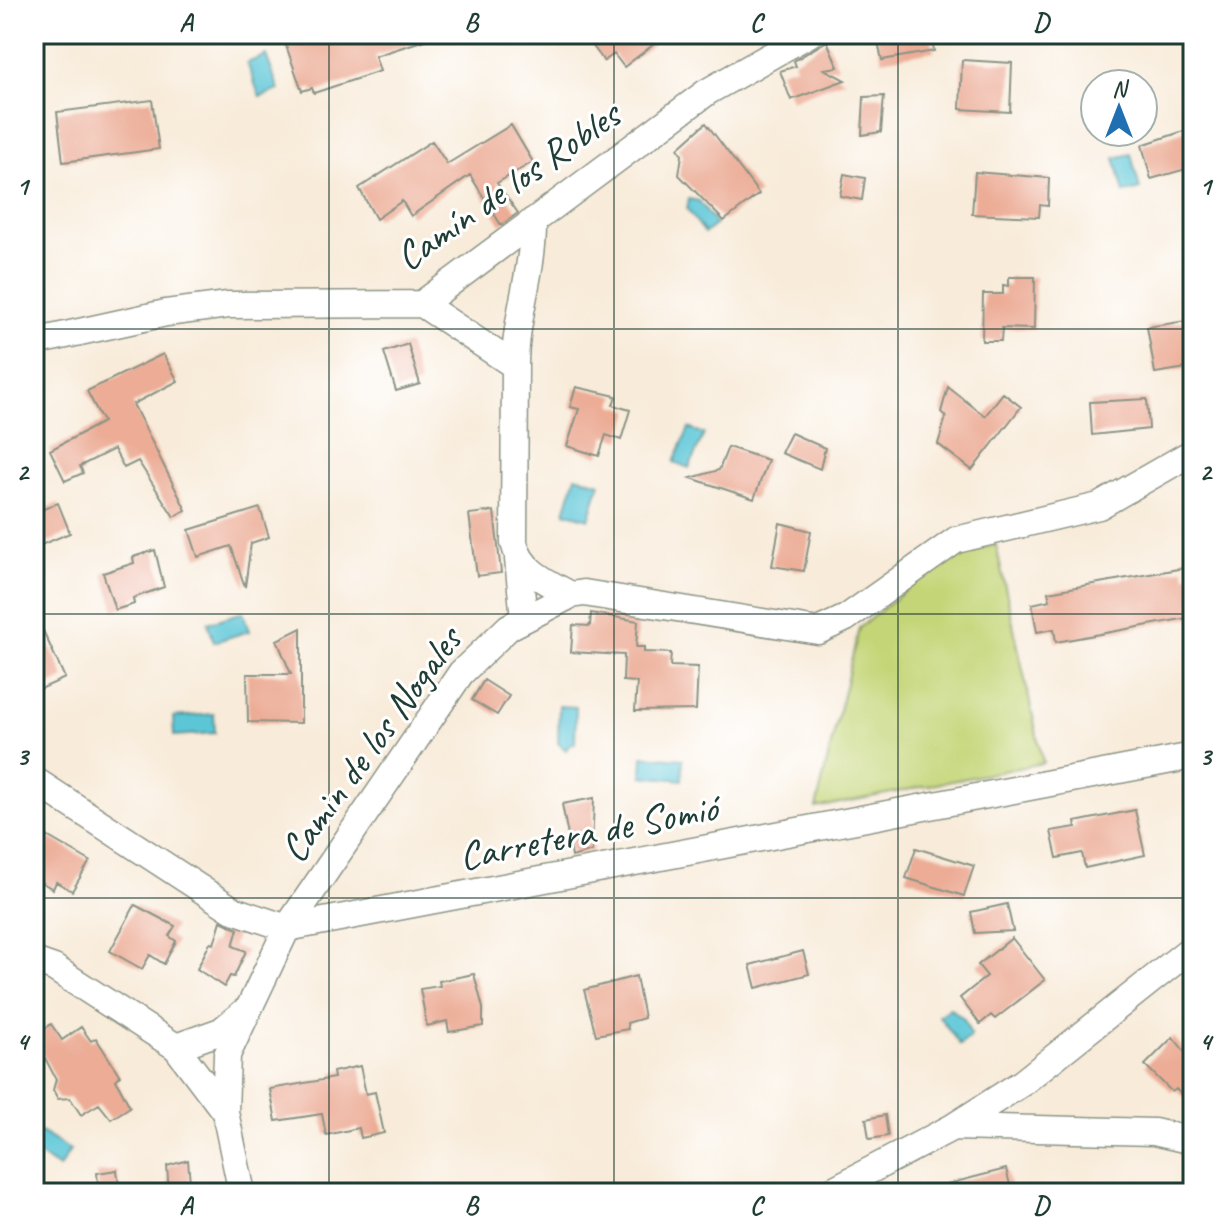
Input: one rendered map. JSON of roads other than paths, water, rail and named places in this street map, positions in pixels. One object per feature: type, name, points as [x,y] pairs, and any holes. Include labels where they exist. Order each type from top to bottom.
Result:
[{"type":"street","name":"Camín de los Robles","points":[[34,342],[166,313],[228,305],[422,304],[707,92],[809,34]]},
{"type":"street","points":[[524,619],[514,543],[515,334],[534,245],[533,221]]},
{"type":"street","points":[[422,304],[515,366]]},
{"type":"street","points":[[518,559],[536,576],[571,595],[584,593],[818,631],[846,618],[956,540],[1099,506],[1193,452]]},
{"type":"street","name":"Camin de los Nogales","points":[[225,1112],[227,1055],[287,928],[461,673],[509,627],[571,595]]},
{"type":"street","name":"Carretera de Somió","points":[[34,780],[233,910],[287,928],[1193,756]]},
{"type":"street","points":[[827,1193],[953,1127],[1022,1083],[1193,947]]},
{"type":"street","points":[[34,961],[54,968],[176,1047],[225,1112],[242,1193]]},
{"type":"street","points":[[176,1047],[221,1031],[247,1010]]},
{"type":"street","points":[[953,1127],[1154,1132],[1193,1141]]},
{"type":"water","points":[[266,55],[279,90],[260,97],[247,63]]},
{"type":"water","points":[[1131,154],[1140,189],[1124,193],[1115,158]]},
{"type":"water","points":[[689,199],[699,201],[716,224],[705,233],[687,209]]},
{"type":"water","points":[[689,428],[704,434],[689,468],[674,462]]},
{"type":"water","points":[[576,476],[600,483],[589,519],[565,512]]},
{"type":"water","points":[[243,612],[249,631],[214,642],[208,623]]},
{"type":"water","points":[[559,706],[576,707],[575,744],[570,744],[566,750],[558,743]]},
{"type":"water","points":[[214,714],[215,733],[174,736],[173,717]]},
{"type":"water","points":[[643,756],[683,759],[682,780],[642,776]]},
{"type":"water","points":[[950,1008],[964,1019],[971,1036],[960,1045],[939,1016]]},
{"type":"water","points":[[41,1132],[70,1150],[59,1168],[34,1152],[34,1143]]}]
